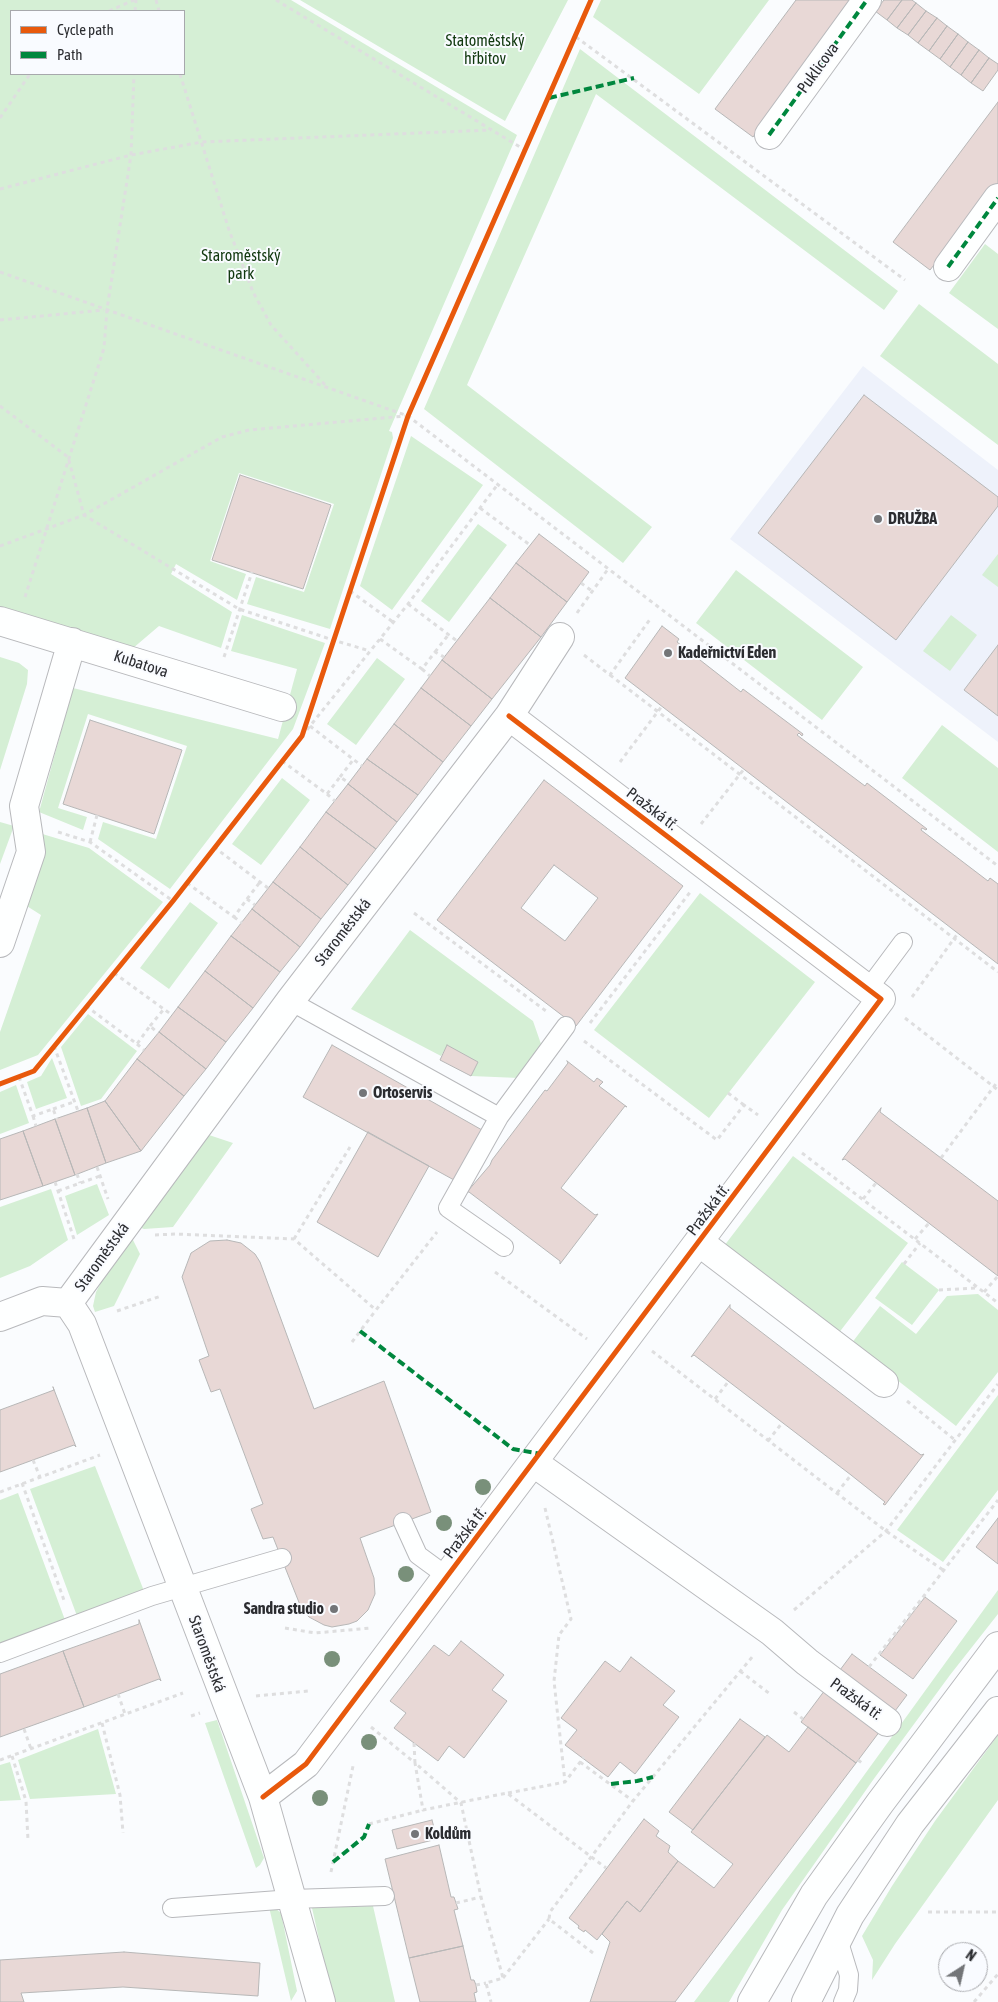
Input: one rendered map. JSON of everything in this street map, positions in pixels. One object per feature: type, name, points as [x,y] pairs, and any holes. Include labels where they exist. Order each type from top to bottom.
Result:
[{"type":"street","name":"Puklicova","points":[[769,135],[867,0]]},
{"type":"street","points":[[948,267],[998,198]]},
{"type":"street","name":"Kubatova","points":[[8,623],[282,707]]},
{"type":"street","name":"Staroměstská","points":[[321,2002],[263,1797],[82,1324],[68,1303],[290,1001],[510,716],[560,637]]},
{"type":"street","points":[[1,934],[31,852],[24,806],[72,642]]},
{"type":"street","name":"Pražská tř.","points":[[263,1797],[306,1764],[883,1000],[510,716]]},
{"type":"street","points":[[700,1242],[884,1383]]},
{"type":"street","points":[[0,1317],[42,1301],[68,1303]]},
{"type":"street","name":"Pražská tř.","points":[[534,1463],[772,1632],[807,1662],[887,1722]]},
{"type":"street","points":[[752,2002],[814,1895],[880,1802],[998,1646]]},
{"type":"street","points":[[806,2002],[850,1915],[910,1824],[998,1711]]},
{"type":"lane","points":[[883,1000],[903,942]]},
{"type":"lane","points":[[290,1001],[499,1117]]},
{"type":"lane","points":[[504,1247],[448,1208],[499,1117],[566,1026]]},
{"type":"lane","points":[[402,1522],[418,1555],[448,1577]]},
{"type":"lane","points":[[0,1653],[182,1586],[282,1558]]},
{"type":"lane","points":[[172,1908],[292,1899],[385,1896]]},
{"type":"lane","points":[[838,1939],[849,1975],[848,1990],[843,2002]]},
{"type":"path","points":[[111,10],[135,0]]},
{"type":"path","points":[[276,0],[524,150]]},
{"type":"path","points":[[572,46],[579,30]]},
{"type":"path","points":[[576,37],[905,280]]},
{"type":"path","points":[[0,118],[29,75]]},
{"type":"path","points":[[8,623],[46,529],[104,348],[107,309],[131,155],[134,75]]},
{"type":"path","points":[[180,75],[229,230],[253,292],[271,325],[328,387]]},
{"type":"path","points":[[0,189],[131,155],[202,142],[492,130]]},
{"type":"path","points":[[521,159],[529,141]]},
{"type":"path","points":[[0,272],[408,416],[998,866]]},
{"type":"path","points":[[0,320],[107,309]]},
{"type":"path","points":[[0,406],[68,457],[84,515],[240,609],[333,640],[370,650]]},
{"type":"path","points":[[405,425],[412,407]]},
{"type":"path","points":[[0,546],[84,515],[222,437],[249,430],[408,416]]},
{"type":"path","points":[[297,742],[408,604],[498,484]]},
{"type":"path","points":[[480,508],[530,545]]},
{"type":"path","points":[[595,587],[608,569]]},
{"type":"path","points":[[214,687],[252,572]]},
{"type":"path","points":[[347,599],[353,582]]},
{"type":"path","points":[[582,583],[592,591]]},
{"type":"path","points":[[350,591],[393,622]]},
{"type":"path","points":[[408,604],[457,641]]},
{"type":"path","points":[[610,675],[651,618]]},
{"type":"path","points":[[330,649],[336,632]]},
{"type":"path","points":[[422,670],[449,634]]},
{"type":"path","points":[[560,637],[998,972]]},
{"type":"path","points":[[380,639],[430,676]]},
{"type":"path","points":[[435,652],[444,657]]},
{"type":"path","points":[[601,786],[662,706]]},
{"type":"path","points":[[302,736],[308,718]]},
{"type":"path","points":[[310,726],[362,766]]},
{"type":"path","points":[[276,769],[287,755]]},
{"type":"path","points":[[327,794],[353,760]]},
{"type":"path","points":[[282,761],[335,800]]},
{"type":"path","points":[[682,848],[744,769]]},
{"type":"path","points":[[340,777],[349,783]]},
{"type":"path","points":[[90,842],[97,816]]},
{"type":"path","points":[[27,822],[90,842],[172,901]]},
{"type":"path","points":[[209,854],[221,840]]},
{"type":"path","points":[[214,847],[268,888]]},
{"type":"path","points":[[585,1030],[709,868]]},
{"type":"path","points":[[182,889],[192,876]]},
{"type":"path","points":[[234,917],[260,882]]},
{"type":"path","points":[[187,883],[242,923]]},
{"type":"path","points":[[167,908],[177,895]]},
{"type":"path","points":[[247,899],[255,905]]},
{"type":"path","points":[[958,933],[883,1000],[998,1090]]},
{"type":"path","points":[[108,980],[120,966]]},
{"type":"path","points":[[114,973],[172,1015]]},
{"type":"path","points":[[81,1013],[92,1000]]},
{"type":"path","points":[[86,1006],[144,1050]]},
{"type":"path","points":[[137,1044],[164,1009]]},
{"type":"path","points":[[150,1026],[158,1033]]},
{"type":"path","points":[[50,1051],[60,1039]]},
{"type":"path","points":[[54,1046],[78,1111]]},
{"type":"path","points":[[13,1079],[27,1074]]},
{"type":"path","points":[[19,1077],[36,1126]]},
{"type":"path","points":[[941,1158],[998,1081]]},
{"type":"path","points":[[728,1093],[998,1303]]},
{"type":"path","points":[[33,1116],[74,1102]]},
{"type":"path","points":[[710,1135],[717,1140],[744,1105]]},
{"type":"path","points":[[53,1109],[56,1119]]},
{"type":"path","points":[[294,1239],[350,1147]]},
{"type":"path","points":[[97,1167],[111,1208]]},
{"type":"path","points":[[77,1174],[80,1183]]},
{"type":"path","points":[[58,1191],[100,1176]]},
{"type":"path","points":[[55,1182],[75,1242]]},
{"type":"path","points":[[863,1199],[876,1183]]},
{"type":"path","points":[[915,1239],[929,1223]]},
{"type":"path","points":[[352,1342],[438,1230],[446,1236]]},
{"type":"path","points":[[148,1235],[175,1234],[294,1239],[376,1310]]},
{"type":"path","points":[[904,1264],[920,1243]]},
{"type":"path","points":[[492,1270],[612,1358]]},
{"type":"path","points":[[984,1292],[998,1276]]},
{"type":"path","points":[[939,1290],[978,1288]]},
{"type":"path","points":[[117,1311],[161,1296]]},
{"type":"path","points":[[630,1334],[886,1531],[943,1570]]},
{"type":"path","points":[[715,1399],[728,1382]]},
{"type":"path","points":[[884,1383],[956,1440]]},
{"type":"path","points":[[792,1612],[886,1531],[998,1384]]},
{"type":"path","points":[[768,1440],[782,1423]]},
{"type":"path","points":[[0,1492],[99,1456]]},
{"type":"path","points":[[33,1460],[40,1477]]},
{"type":"path","points":[[534,1463],[571,1620],[559,1635],[554,1681],[565,1782]]},
{"type":"path","points":[[837,1493],[851,1476]]},
{"type":"path","points":[[22,1483],[73,1625]]},
{"type":"path","points":[[869,1667],[998,1500]]},
{"type":"path","points":[[285,1628],[315,1633],[412,1624]]},
{"type":"path","points":[[476,1985],[503,1978],[549,1919],[550,1912],[633,1801],[753,1656]]},
{"type":"path","points":[[740,1671],[770,1694]]},
{"type":"path","points":[[0,1760],[183,1693]]},
{"type":"path","points":[[118,1694],[125,1714]]},
{"type":"path","points":[[794,1712],[803,1719]]},
{"type":"path","points":[[102,1723],[120,1795],[124,1833]]},
{"type":"path","points":[[369,1725],[461,1803],[481,1896],[503,1978]]},
{"type":"path","points":[[24,1728],[31,1749]]},
{"type":"path","points":[[414,1743],[415,1763],[423,1810]]},
{"type":"path","points":[[12,1756],[26,1801],[28,1840]]},
{"type":"path","points":[[369,1824],[423,1810],[565,1782],[584,1758]]},
{"type":"path","points":[[858,1760],[862,1763]]},
{"type":"path","points":[[580,1762],[633,1801]]},
{"type":"path","points":[[325,1898],[353,1766]]},
{"type":"path","points":[[507,1793],[606,1868]]},
{"type":"path","points":[[456,1902],[481,1896]]},
{"type":"path","points":[[928,1912],[998,1912]]},
{"type":"path","points":[[549,1919],[593,1953]]},
{"type":"path","points":[[974,2002],[998,1974]]},
{"type":"path","points":[[486,1983],[491,2002]]},
{"type":"shaded area","points":[[863,366],[998,470],[998,742],[730,539]]},
{"type":"green space","name":"Staroměstský park","points":[[0,0],[291,0],[517,135],[389,431],[392,432],[393,438],[330,629],[247,604],[256,577],[304,592],[334,504],[239,473],[210,561],[246,574],[237,600],[176,564],[171,574],[232,612],[221,648],[159,626],[132,649],[0,608]]},
{"type":"green space","name":"Statoměstský hřbitov","points":[[300,0],[568,0],[505,121]]},
{"type":"green space","points":[[601,0],[769,0],[699,94],[593,17]]},
{"type":"green space","points":[[580,49],[898,291],[884,310],[596,94],[467,385],[652,527],[623,563],[424,409]]},
{"type":"green space","points":[[985,244],[998,254],[998,329],[949,293]]},
{"type":"green space","points":[[919,304],[998,364],[998,445],[880,356]]},
{"type":"green space","points":[[411,436],[483,485],[392,610],[360,586]]},
{"type":"green space","points":[[478,524],[507,545],[449,622],[421,601]]},
{"type":"green space","points":[[998,554],[998,587],[982,575]]},
{"type":"green space","points":[[736,570],[863,667],[822,720],[696,623]]},
{"type":"green space","points":[[242,615],[325,643],[293,729],[170,889],[98,839],[103,822],[156,839],[187,746],[88,714],[58,808],[87,817],[83,830],[39,812],[73,688],[278,739],[297,669],[231,651]]},
{"type":"green space","points":[[951,615],[977,635],[950,671],[923,651]]},
{"type":"green space","points":[[0,657],[19,663],[28,670],[27,684],[0,770]]},
{"type":"green space","points":[[377,658],[405,679],[356,745],[327,724]]},
{"type":"green space","points":[[942,725],[998,768],[998,852],[902,778]]},
{"type":"green space","points":[[282,778],[310,800],[261,865],[232,844]]},
{"type":"green space","points":[[0,822],[14,826],[0,864]]},
{"type":"green space","points":[[39,833],[89,848],[163,902],[38,1055],[0,1070],[0,1032],[41,915],[22,903]]},
{"type":"green space","points":[[700,893],[815,982],[709,1118],[594,1030]]},
{"type":"green space","points":[[190,902],[218,923],[169,989],[140,968]]},
{"type":"green space","points":[[410,930],[533,1021],[541,1044],[519,1078],[471,1076],[478,1062],[447,1046],[441,1056],[351,1009]]},
{"type":"green space","points":[[88,1014],[137,1051],[101,1099],[81,1106],[61,1047]]},
{"type":"green space","points":[[52,1058],[67,1098],[36,1109],[27,1082],[41,1076]]},
{"type":"green space","points":[[16,1085],[29,1123],[0,1134],[0,1092]]},
{"type":"green space","points":[[209,1135],[233,1143],[173,1227],[144,1229],[139,1227]]},
{"type":"green space","points":[[793,1156],[908,1243],[838,1334],[724,1246]]},
{"type":"green space","points":[[97,1184],[109,1215],[77,1235],[65,1196]]},
{"type":"green space","points":[[51,1189],[68,1240],[30,1266],[0,1278],[0,1207]]},
{"type":"green space","points":[[132,1238],[140,1254],[114,1306],[95,1312],[93,1306],[96,1292],[104,1277]]},
{"type":"green space","points":[[902,1262],[939,1290],[912,1325],[875,1298]]},
{"type":"green space","points":[[978,1294],[998,1310],[998,1372],[956,1426],[851,1344],[880,1306],[916,1334],[947,1296]]},
{"type":"green space","points":[[998,1395],[998,1490],[943,1562],[897,1530]]},
{"type":"green space","points":[[95,1466],[144,1591],[77,1616],[30,1489]]},
{"type":"green space","points":[[18,1493],[65,1620],[0,1644],[0,1500]]},
{"type":"green space","points":[[998,1590],[998,1614],[950,1675],[873,1780],[782,1910],[729,2002],[694,2002],[836,1814]]},
{"type":"green space","points":[[217,1720],[264,1858],[256,1868],[205,1723]]},
{"type":"green space","points":[[98,1729],[116,1794],[30,1799],[18,1760]]},
{"type":"green space","points":[[998,1735],[998,1800],[895,1944],[872,1980],[873,1960],[862,1936],[935,1821]]},
{"type":"green space","points":[[10,1762],[21,1800],[0,1801],[0,1765]]},
{"type":"green space","points":[[373,1906],[395,2002],[333,2002],[312,1908]]},
{"type":"green space","points":[[269,1907],[281,1913],[297,1991],[291,2001]]},
{"type":"building","points":[[796,0],[855,0],[753,137],[715,109]]},
{"type":"building","points":[[884,0],[902,0],[887,20],[875,11]]},
{"type":"building","points":[[902,0],[912,0],[916,3],[897,28],[887,20]]},
{"type":"building","points":[[916,3],[926,11],[908,35],[897,28]]},
{"type":"building","points":[[926,11],[937,18],[918,43],[908,35]]},
{"type":"building","points":[[937,18],[947,26],[929,51],[918,43]]},
{"type":"building","points":[[947,26],[958,34],[940,59],[929,51]]},
{"type":"building","points":[[958,34],[968,42],[950,67],[940,59]]},
{"type":"building","points":[[968,42],[979,50],[961,75],[950,67]]},
{"type":"building","points":[[979,50],[989,58],[971,83],[961,75]]},
{"type":"building","points":[[989,58],[998,64],[998,70],[983,91],[971,83]]},
{"type":"building","points":[[998,102],[998,184],[930,270],[893,242]]},
{"type":"building","name":"DRUŽBA","points":[[864,395],[998,497],[998,506],[896,640],[758,533]]},
{"type":"building","points":[[240,475],[331,505],[303,589],[212,560]]},
{"type":"building","points":[[539,534],[589,572],[567,602],[516,563]]},
{"type":"building","points":[[516,563],[567,602],[541,637],[490,598]]},
{"type":"building","points":[[490,598],[541,637],[492,699],[442,660]]},
{"type":"building","points":[[662,626],[679,639],[677,642],[741,692],[743,689],[803,734],[802,736],[799,733],[797,735],[865,786],[867,783],[927,829],[922,828],[921,830],[988,881],[990,878],[998,884],[998,964],[625,678]]},
{"type":"building","points":[[998,645],[998,716],[964,690]]},
{"type":"building","points":[[442,660],[492,699],[471,726],[421,688]]},
{"type":"building","points":[[421,688],[471,726],[443,762],[394,724]]},
{"type":"building","points":[[90,720],[182,750],[154,834],[63,804]]},
{"type":"building","points":[[394,724],[443,762],[418,795],[367,759]]},
{"type":"building","points":[[367,759],[418,795],[397,822],[348,784]]},
{"type":"building","points":[[544,780],[683,886],[576,1026],[437,920]],"holes":[[[554,865],[598,898],[565,941],[521,908]]]},
{"type":"building","points":[[348,784],[397,822],[376,849],[326,812]]},
{"type":"building","points":[[326,812],[376,849],[348,885],[300,847]]},
{"type":"building","points":[[300,847],[348,885],[321,919],[273,882]]},
{"type":"building","points":[[273,882],[321,919],[300,947],[252,909]]},
{"type":"building","points":[[252,909],[300,947],[280,972],[231,936]]},
{"type":"building","points":[[231,936],[280,972],[253,1008],[205,971]]},
{"type":"building","points":[[205,971],[253,1008],[226,1042],[178,1007]]},
{"type":"building","points":[[178,1007],[226,1042],[206,1069],[159,1032]]},
{"type":"building","points":[[159,1032],[206,1069],[184,1096],[137,1059]]},
{"type":"building","points":[[332,1045],[482,1130],[454,1180],[303,1097]]},
{"type":"building","points":[[447,1045],[478,1062],[471,1076],[440,1060]]},
{"type":"building","points":[[137,1059],[184,1096],[141,1151],[105,1101]]},
{"type":"building","points":[[567,1061],[594,1082],[597,1078],[603,1082],[599,1086],[627,1107],[625,1106],[561,1188],[595,1215],[598,1214],[560,1264],[560,1261],[467,1192],[490,1165],[545,1090],[547,1091],[568,1063]]},
{"type":"building","points":[[105,1101],[141,1151],[106,1163],[87,1108]]},
{"type":"building","points":[[87,1108],[106,1163],[75,1175],[55,1119]]},
{"type":"building","points":[[881,1108],[880,1112],[998,1201],[998,1276],[845,1159],[842,1160]]},
{"type":"building","points":[[55,1119],[75,1175],[43,1186],[23,1131]]},
{"type":"building","points":[[23,1131],[43,1186],[0,1200],[0,1139]]},
{"type":"building","points":[[368,1132],[429,1166],[378,1257],[317,1222]]},
{"type":"building","points":[[227,1240],[241,1243],[255,1254],[260,1262],[314,1409],[384,1381],[431,1512],[360,1538],[374,1578],[375,1594],[368,1610],[357,1621],[349,1624],[332,1627],[324,1625],[309,1617],[302,1610],[273,1537],[263,1539],[251,1509],[263,1504],[220,1389],[211,1392],[199,1360],[209,1356],[182,1277],[191,1253],[210,1241]]},
{"type":"building","points":[[730,1305],[730,1308],[921,1455],[924,1454],[885,1505],[883,1504],[885,1502],[851,1475],[694,1355],[691,1357]]},
{"type":"building","points":[[53,1387],[76,1447],[74,1445],[0,1472],[0,1410],[54,1390]]},
{"type":"building","points":[[998,1518],[998,1564],[976,1547]]},
{"type":"building","points":[[925,1597],[957,1621],[913,1679],[880,1655]]},
{"type":"building","points":[[139,1620],[161,1681],[159,1679],[84,1707],[63,1651],[139,1624]]},
{"type":"building","points":[[461,1641],[504,1675],[492,1690],[507,1701],[464,1758],[449,1746],[438,1761],[394,1728],[406,1713],[390,1701],[434,1645],[449,1656]]},
{"type":"building","points":[[63,1651],[84,1707],[0,1737],[0,1674]]},
{"type":"building","points":[[852,1654],[907,1695],[856,1763],[801,1722]]},
{"type":"building","points":[[631,1657],[675,1691],[663,1705],[679,1717],[635,1774],[620,1762],[608,1777],[565,1745],[577,1730],[561,1718],[605,1661],[620,1672]]},
{"type":"building","points":[[740,1719],[765,1737],[693,1830],[669,1812]]},
{"type":"building","points":[[808,1727],[856,1763],[675,2002],[590,2002],[610,1942],[602,1934],[627,1901],[640,1912],[678,1861],[714,1888],[733,1864],[691,1832],[767,1735],[789,1752]]},
{"type":"building","points":[[644,1819],[659,1831],[656,1836],[670,1846],[668,1852],[678,1861],[640,1912],[627,1901],[597,1940],[585,1930],[584,1932],[578,1928],[579,1926],[569,1918]]},
{"type":"building","name":"Koldům","points":[[432,1820],[437,1839],[397,1849],[392,1830]]},
{"type":"building","points":[[439,1845],[451,1897],[454,1897],[458,1909],[454,1910],[463,1946],[409,1958],[385,1859]]},
{"type":"building","points":[[463,1946],[471,1980],[474,1980],[476,1985],[477,1992],[474,1993],[476,2002],[420,2002],[409,1958]]},
{"type":"building","points":[[124,1952],[260,1963],[258,1996],[123,1987],[21,1993],[24,2002],[0,2002],[0,1960]]},
{"type":"marked path","points":[[769,135],[867,0]]},
{"type":"marked path","points":[[549,98],[634,78]]},
{"type":"marked path","points":[[948,267],[998,198]]},
{"type":"marked path","points":[[360,1331],[513,1449],[541,1454]]},
{"type":"marked path","points":[[611,1784],[653,1777]]},
{"type":"marked path","points":[[333,1862],[364,1837],[369,1824]]},
{"type":"cycle path","points":[[0,1084],[34,1071],[173,901],[302,736],[408,416],[591,0]]},
{"type":"cycle path","points":[[263,1797],[306,1764],[881,999],[509,716]]},
{"type":"place","name":"DRUŽBA","points":[[878,519]]},
{"type":"place","name":"Kadeřnictví Eden","points":[[668,653]]},
{"type":"place","name":"Ortoservis","points":[[363,1093]]},
{"type":"place","name":"Sandra studio","points":[[334,1609]]},
{"type":"place","name":"Koldům","points":[[415,1834]]}]
